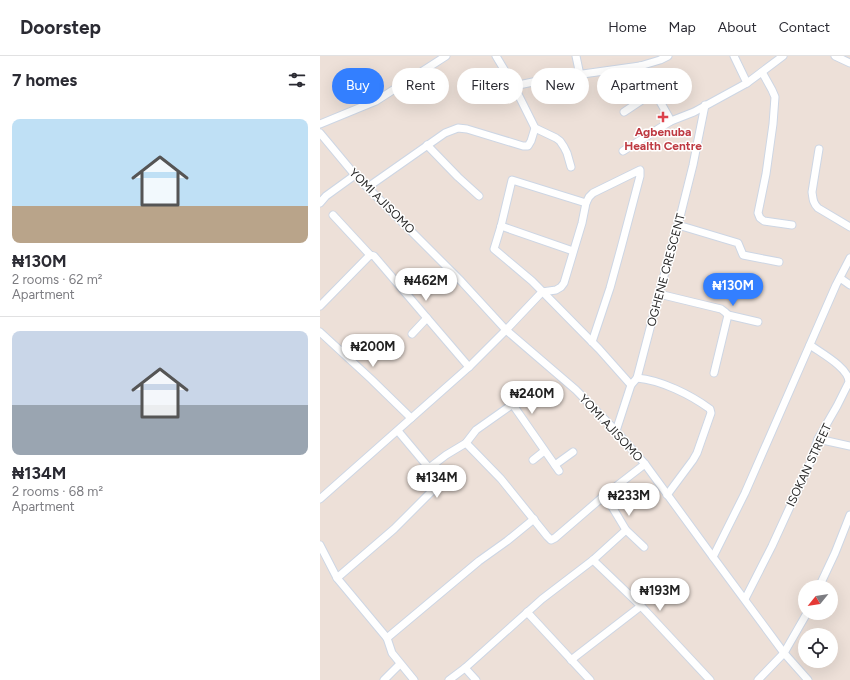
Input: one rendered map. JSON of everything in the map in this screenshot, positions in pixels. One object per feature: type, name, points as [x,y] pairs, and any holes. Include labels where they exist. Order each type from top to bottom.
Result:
[{"type":"street","points":[[320,124],[376,101],[446,56]]},
{"type":"street","points":[[496,56],[503,68]]},
{"type":"street","points":[[576,56],[579,68]]},
{"type":"street","points":[[589,74],[640,66],[668,56]]},
{"type":"street","points":[[734,56],[747,83]]},
{"type":"street","points":[[623,151],[671,121],[694,112],[747,83],[784,56]]},
{"type":"street","points":[[835,56],[850,63]]},
{"type":"street","points":[[762,72],[775,97],[773,124],[758,212],[760,218],[764,221],[792,225]]},
{"type":"street","points":[[523,103],[536,128],[560,141],[564,147],[571,167]]},
{"type":"street","points":[[624,112],[636,104]]},
{"type":"street","points":[[661,104],[671,121]]},
{"type":"street","name":"OGHENE CRESCENT","points":[[616,431],[631,385],[637,378],[693,165],[705,105]]},
{"type":"street","points":[[368,187],[445,133],[458,128],[482,133],[523,146],[528,146],[536,128]]},
{"type":"street","name":"YOMI AJISOMO","points":[[320,133],[355,175],[461,281],[506,330],[576,390],[616,431],[645,464],[784,653],[808,680]]},
{"type":"street","points":[[427,145],[479,196]]},
{"type":"street","points":[[819,149],[812,192],[814,204],[818,208],[850,227]]},
{"type":"street","points":[[320,499],[469,367],[542,292],[556,290],[564,284],[582,223],[586,203],[589,197],[593,193],[640,170],[640,176],[622,248],[592,342]]},
{"type":"street","points":[[320,203],[326,196],[355,175]]},
{"type":"street","points":[[586,203],[512,180],[494,249],[532,281],[592,342],[631,385]]},
{"type":"street","points":[[333,215],[370,255],[374,256],[469,367]]},
{"type":"street","points":[[678,225],[738,243],[743,255],[779,262]]},
{"type":"street","points":[[501,226],[574,251]]},
{"type":"street","points":[[320,306],[370,255]]},
{"type":"street","points":[[713,557],[745,493],[850,258]]},
{"type":"street","points":[[840,278],[850,285]]},
{"type":"street","points":[[659,294],[721,310],[728,315],[758,322]]},
{"type":"street","points":[[714,373],[728,315]]},
{"type":"street","points":[[412,334],[427,318]]},
{"type":"street","points":[[320,332],[411,418]]},
{"type":"street","name":"ISOKAN STREET","points":[[745,599],[810,463],[818,439],[849,382],[847,373],[841,367],[810,345]]},
{"type":"street","points":[[637,378],[648,379],[682,392],[710,409],[711,413],[697,453],[667,495]]},
{"type":"street","points":[[429,468],[446,455],[466,443],[476,430],[513,405],[557,468],[573,452]]},
{"type":"street","points":[[337,578],[394,529],[437,485],[429,468],[398,430]]},
{"type":"street","points":[[818,439],[850,446]]},
{"type":"street","points":[[466,443],[501,479],[551,540],[645,464]]},
{"type":"street","points":[[533,460],[544,450]]},
{"type":"street","points":[[605,495],[626,530],[644,547]]},
{"type":"street","points":[[822,580],[850,515]]},
{"type":"street","points":[[387,638],[479,561],[534,519]]},
{"type":"street","points":[[449,680],[465,668],[542,599],[593,560],[626,530]]},
{"type":"street","points":[[320,545],[337,578],[387,638],[392,653],[414,680]]},
{"type":"street","points":[[593,560],[641,606],[710,680]]},
{"type":"street","points":[[571,660],[641,606]]},
{"type":"street","points":[[527,612],[590,680]]},
{"type":"street","points":[[758,680],[784,653],[803,620]]},
{"type":"street","points":[[384,680],[400,664]]},
{"type":"street","points":[[465,668],[476,680]]},
{"type":"place","name":"Agbenuba Health Centre","points":[[663,117]]}]
